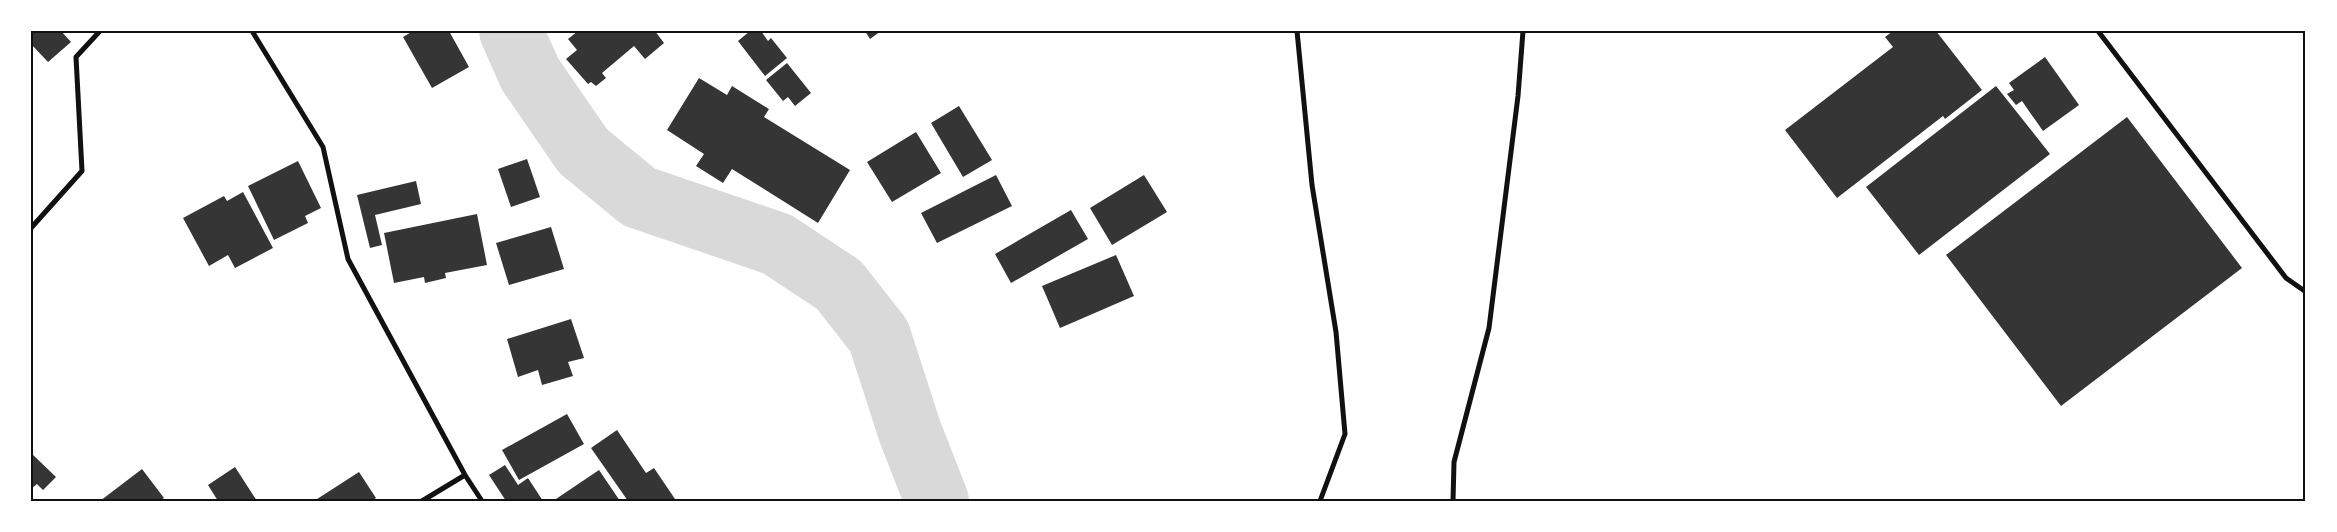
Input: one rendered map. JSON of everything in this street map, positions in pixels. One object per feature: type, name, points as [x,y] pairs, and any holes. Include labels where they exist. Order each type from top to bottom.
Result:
[{"type":"street","points":[[31,228],[82,170],[76,57],[100,31]]},
{"type":"street","points":[[252,31],[323,147],[348,259],[465,475],[482,501]]},
{"type":"street","points":[[1297,31],[1312,185],[1336,332],[1344,434],[1320,501]]},
{"type":"street","points":[[1453,501],[1454,462],[1489,328],[1518,96],[1523,31]]},
{"type":"street","points":[[2098,31],[2286,278],[2306,292]]},
{"type":"street","points":[[422,501],[465,475]]},
{"type":"building","points":[[31,31],[61,31],[71,42],[48,62],[31,44]]},
{"type":"building","points":[[413,31],[449,31],[469,67],[432,88],[403,37]]},
{"type":"building","points":[[578,31],[655,31],[664,43],[645,59],[634,46],[602,73],[606,78],[596,86],[591,82],[588,84],[566,59],[577,50],[568,39]]},
{"type":"building","points":[[750,31],[761,31],[768,41],[771,38],[787,58],[765,76],[738,41]]},
{"type":"building","points":[[865,31],[881,31],[870,39]]},
{"type":"building","points":[[1893,31],[1936,31],[1982,90],[1945,119],[1943,116],[1837,198],[1785,130],[1893,47],[1885,37]]},
{"type":"building","points":[[2045,57],[2079,105],[2043,131],[2022,101],[2016,105],[2007,94],[2014,90],[2009,83]]},
{"type":"building","points":[[787,63],[811,93],[795,106],[788,97],[783,101],[766,80]]},
{"type":"building","points":[[699,78],[727,95],[732,86],[769,109],[764,117],[850,170],[818,223],[732,169],[723,183],[696,166],[704,154],[667,130]]},
{"type":"building","points":[[1996,86],[2050,154],[1919,255],[1866,187]]},
{"type":"building","points":[[959,106],[992,160],[963,177],[931,123]]},
{"type":"building","points":[[2127,117],[2242,268],[2061,406],[1946,255]]},
{"type":"building","points":[[916,132],[941,173],[892,202],[867,162]]},
{"type":"building","points":[[527,159],[540,197],[511,207],[498,169]]},
{"type":"building","points":[[298,161],[321,208],[305,216],[308,223],[274,240],[248,186]]},
{"type":"building","points":[[996,175],[1012,206],[937,243],[921,213]]},
{"type":"building","points":[[1144,175],[1167,212],[1112,245],[1090,208]]},
{"type":"building","points":[[416,181],[421,204],[375,215],[382,245],[370,248],[357,195]]},
{"type":"building","points":[[243,192],[273,248],[235,268],[228,255],[209,266],[183,218],[224,196],[227,201]]},
{"type":"building","points":[[1071,210],[1088,239],[1011,283],[995,254]]},
{"type":"building","points":[[477,214],[487,265],[445,273],[446,278],[425,283],[424,277],[394,283],[384,233]]},
{"type":"building","points":[[551,227],[564,269],[509,285],[496,243]]},
{"type":"building","points":[[1116,255],[1134,296],[1060,328],[1042,286]]},
{"type":"building","points":[[571,319],[584,358],[568,362],[573,376],[542,385],[538,370],[518,377],[507,339]]},
{"type":"building","points":[[567,414],[584,444],[519,480],[502,450]]},
{"type":"building","points":[[617,430],[646,473],[654,468],[675,499],[672,501],[628,501],[591,448]]},
{"type":"building","points":[[31,453],[56,477],[43,490],[37,484],[31,489]]},
{"type":"building","points":[[505,465],[518,485],[528,478],[543,501],[506,501],[489,475]]},
{"type":"building","points":[[235,467],[257,501],[218,501],[208,485]]},
{"type":"building","points":[[142,469],[164,498],[160,501],[100,501]]},
{"type":"building","points":[[599,470],[620,501],[553,501]]},
{"type":"building","points":[[359,472],[376,498],[372,501],[314,501]]},
{"type":"waterway","points":[[511,31],[530,74],[583,151],[639,197],[777,244],[839,285],[879,336],[910,432],[937,501]]}]
